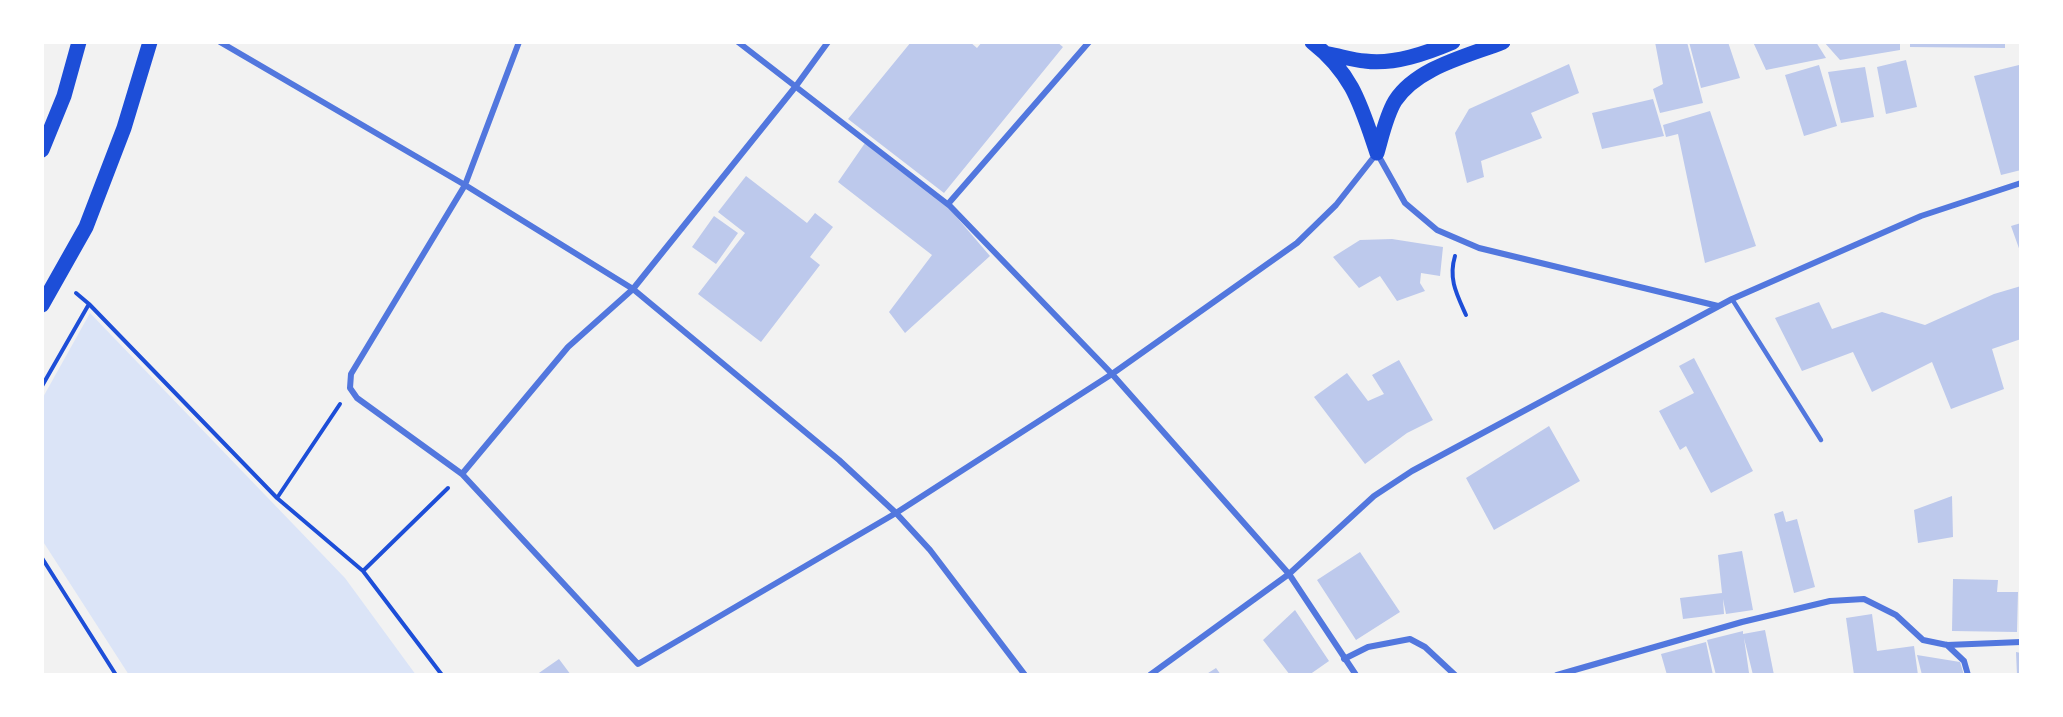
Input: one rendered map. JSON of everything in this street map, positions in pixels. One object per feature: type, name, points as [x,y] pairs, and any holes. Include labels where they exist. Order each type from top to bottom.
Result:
[{"type":"main road","points":[[42,150],[64,96],[80,42]]},
{"type":"main road","points":[[42,305],[86,227],[124,128],[150,42]]},
{"type":"main road","points":[[1312,42],[1328,54],[1350,82],[1377,153]]},
{"type":"main road","points":[[1328,54],[1367,62],[1428,53],[1453,42]]},
{"type":"main road","points":[[1377,153],[1395,101],[1411,83],[1436,68],[1503,42]]},
{"type":"main road","points":[[1428,53],[1436,68]]},
{"type":"street","points":[[220,42],[465,185],[633,290],[839,460],[897,513],[930,550],[1025,675]]},
{"type":"street","points":[[519,42],[465,185],[351,374],[350,388],[357,398],[462,474],[638,664],[897,513],[1112,374],[1297,243],[1336,205],[1377,153],[1405,203],[1437,230],[1479,248],[1718,306]]},
{"type":"street","points":[[738,42],[948,204],[1112,374],[1289,574],[1356,675]]},
{"type":"street","points":[[462,474],[568,347],[633,290],[796,86],[828,42]]},
{"type":"street","points":[[948,204],[1089,42]]},
{"type":"street","points":[[1150,675],[1289,574],[1374,496],[1412,471],[1732,299],[1921,216],[2021,183]]},
{"type":"street","points":[[1557,675],[1742,622],[1830,601],[1864,599],[1896,615],[1923,640],[1947,645],[2021,642]]},
{"type":"street","points":[[1344,659],[1368,647],[1410,639],[1425,647],[1455,675]]},
{"type":"street","points":[[1947,645],[1964,661],[1968,675]]},
{"type":"lane","points":[[1732,299],[1821,440]]},
{"type":"path","points":[[1456,254],[1451,269],[1454,289],[1466,315]]},
{"type":"path","points":[[42,386],[89,304],[277,498],[363,571],[442,675]]},
{"type":"path","points":[[277,498],[350,388]]},
{"type":"path","points":[[363,571],[462,474]]},
{"type":"path","points":[[42,558],[116,675]]},
{"type":"shaded area","points":[[90,313],[345,578],[416,675],[129,675],[42,540],[42,399]]},
{"type":"building","points":[[911,42],[970,42],[977,48],[982,42],[1057,42],[1063,47],[944,193],[848,119]]},
{"type":"building","points":[[1655,42],[1687,42],[1703,103],[1660,113],[1653,89],[1663,84]]},
{"type":"building","points":[[1689,42],[1728,42],[1740,78],[1701,88]]},
{"type":"building","points":[[1753,42],[1816,42],[1826,58],[1766,70]]},
{"type":"building","points":[[1824,42],[1900,42],[1900,50],[1840,60]]},
{"type":"building","points":[[1910,42],[2005,42],[2005,48],[1910,47]]},
{"type":"building","points":[[1906,60],[1917,107],[1886,114],[1877,67]]},
{"type":"building","points":[[1569,64],[1579,93],[1531,113],[1542,138],[1481,161],[1484,177],[1467,183],[1455,133],[1469,109]]},
{"type":"building","points":[[1819,65],[1837,126],[1804,136],[1785,75]]},
{"type":"building","points":[[2019,65],[2021,73],[2021,170],[2001,175],[1974,76]]},
{"type":"building","points":[[1865,67],[1874,117],[1841,123],[1828,72]]},
{"type":"building","points":[[1653,99],[1664,136],[1602,149],[1592,113]]},
{"type":"building","points":[[1710,111],[1756,246],[1705,263],[1678,134],[1666,137],[1663,125]]},
{"type":"building","points":[[865,143],[947,206],[990,256],[905,333],[889,312],[932,255],[838,182]]},
{"type":"building","points":[[746,176],[807,223],[815,213],[833,227],[810,257],[820,265],[761,342],[698,294],[745,233],[718,212]]},
{"type":"building","points":[[714,216],[738,233],[716,264],[692,247]]},
{"type":"building","points":[[2021,223],[2021,254],[2011,226]]},
{"type":"building","points":[[1392,239],[1443,247],[1440,276],[1421,273],[1420,283],[1425,291],[1397,301],[1380,276],[1359,288],[1333,257],[1360,240]]},
{"type":"building","points":[[2021,286],[2021,326],[2019,326],[2021,339],[1992,349],[2004,389],[1951,409],[1932,362],[1872,392],[1853,352],[1802,371],[1775,318],[1819,302],[1832,329],[1882,312],[1925,325],[1994,294]]},
{"type":"building","points":[[1694,358],[1753,471],[1711,493],[1686,446],[1680,450],[1659,411],[1694,393],[1679,366]]},
{"type":"building","points":[[1399,360],[1433,420],[1407,433],[1365,464],[1314,397],[1347,373],[1368,401],[1384,394],[1372,375]]},
{"type":"building","points":[[1549,426],[1580,481],[1494,530],[1466,478]]},
{"type":"building","points":[[1952,496],[1953,537],[1918,543],[1914,510]]},
{"type":"building","points":[[1783,511],[1786,522],[1797,519],[1815,587],[1794,593],[1774,514]]},
{"type":"building","points":[[1742,551],[1753,610],[1726,614],[1723,599],[1724,614],[1683,619],[1680,598],[1722,593],[1718,555]]},
{"type":"building","points":[[1360,552],[1400,612],[1356,640],[1317,580]]},
{"type":"building","points":[[1953,579],[1998,580],[1997,592],[2018,592],[2017,632],[1952,631]]},
{"type":"building","points":[[1295,610],[1329,661],[1309,675],[1290,675],[1263,640]]},
{"type":"building","points":[[1872,614],[1877,651],[1914,646],[1918,675],[1854,675],[1846,618]]},
{"type":"building","points":[[1765,630],[1774,675],[1753,675],[1744,638],[1749,673],[1716,675],[1707,640],[1743,631],[1743,634]]},
{"type":"building","points":[[1706,642],[1713,675],[1667,675],[1661,654]]},
{"type":"building","points":[[2016,652],[2021,653],[2021,675],[2017,675]]},
{"type":"building","points":[[1917,655],[1960,662],[1964,675],[1922,675]]},
{"type":"building","points":[[559,659],[571,675],[536,675]]},
{"type":"building","points":[[1216,668],[1221,675],[1205,675]]}]
